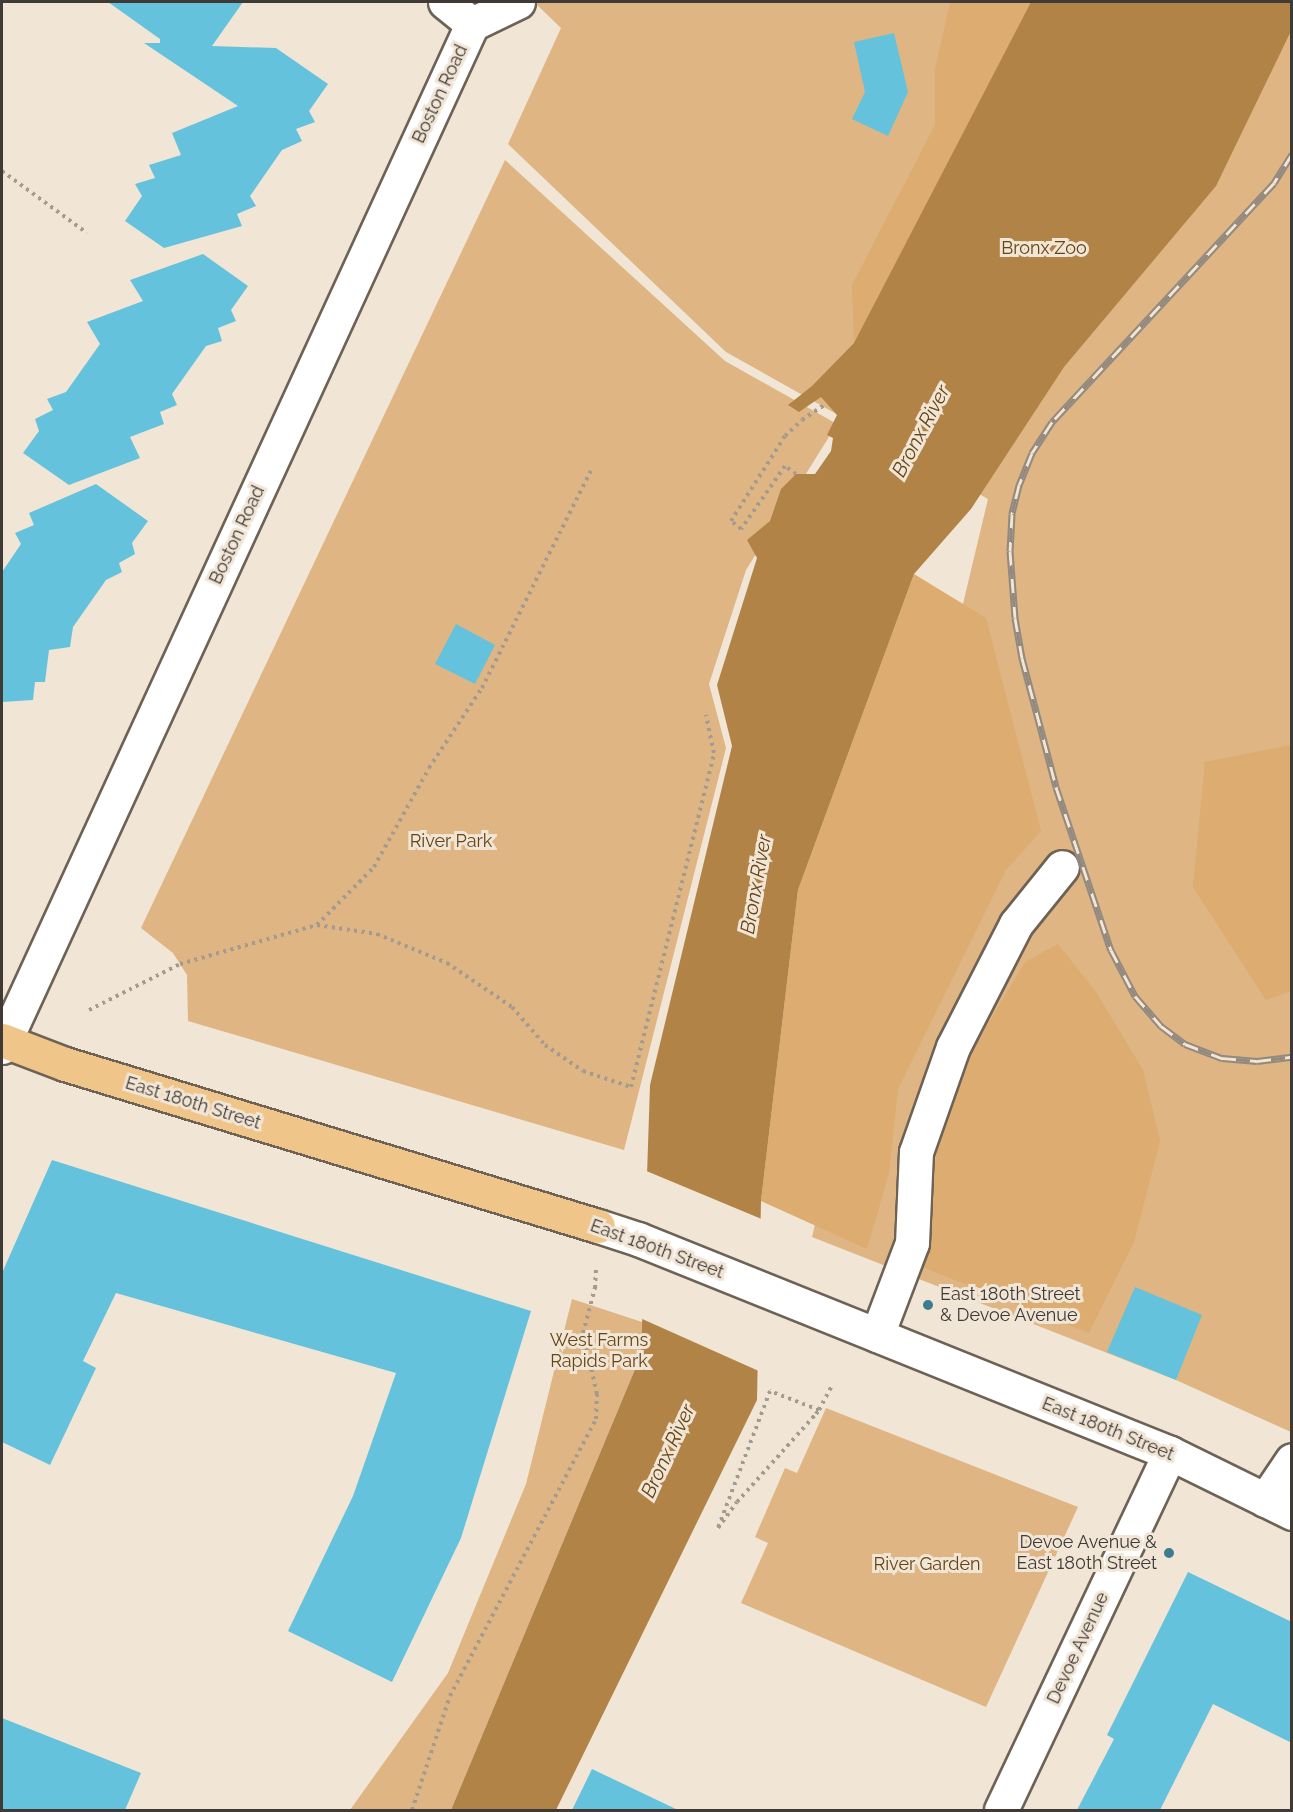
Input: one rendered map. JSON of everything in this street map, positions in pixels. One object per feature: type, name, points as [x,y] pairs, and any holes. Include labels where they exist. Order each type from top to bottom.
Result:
[{"type":"main road","name":"East 180th Street","points":[[2,1042],[66,1064],[598,1226]]},
{"type":"street","points":[[445,2],[472,24],[518,2]]},
{"type":"street","name":"Boston Road","points":[[2,1042],[472,24]]},
{"type":"street","points":[[877,1335],[912,1243],[916,1152],[953,1047],[1016,924],[1062,867]]},
{"type":"street","name":"East 180th Street","points":[[598,1226],[638,1239],[1170,1453],[1278,1507]]},
{"type":"street","name":"Devoe Avenue","points":[[1001,1810],[1170,1453]]},
{"type":"street","points":[[1278,1507],[1292,1460]]},
{"type":"path","points":[[2,171],[87,233]]},
{"type":"path","points":[[796,474],[785,466],[741,529],[731,521],[785,436],[802,420],[827,403]]},
{"type":"path","points":[[317,925],[374,867],[429,768],[482,688],[592,468]]},
{"type":"path","points":[[90,1010],[180,964],[317,925],[377,934],[447,963],[512,1007],[545,1045],[583,1071],[631,1087],[714,753],[706,715]]},
{"type":"path","points":[[412,1810],[450,1696],[596,1419],[597,1394],[583,1333],[594,1288],[598,1226]]},
{"type":"path","points":[[819,1410],[770,1391],[718,1528],[737,1502],[819,1410],[832,1386]]},
{"type":"green space","name":"Bronx Zoo","points":[[534,2],[1291,2],[1291,1432],[1176,1380],[812,1237],[988,499],[726,352],[508,144],[561,28]]},
{"type":"green space","name":"River Park","points":[[505,160],[725,361],[837,424],[746,570],[709,684],[726,748],[624,1150],[188,1021],[187,975],[173,953],[141,928]]},
{"type":"green space","name":"West Farms Rapids Park","points":[[572,1299],[642,1322],[641,1355],[451,1810],[350,1810],[448,1673],[526,1484]]},
{"type":"green space","name":"River Garden","points":[[826,1408],[1078,1507],[986,1707],[741,1603],[768,1543],[755,1537],[785,1468],[797,1473]]},
{"type":"shaded area","points":[[950,2],[1031,2],[854,343],[852,285],[935,125],[935,70]]},
{"type":"shaded area","points":[[914,574],[986,618],[1041,831],[1006,870],[898,1089],[889,1173],[867,1249],[761,1201],[798,890]]},
{"type":"shaded area","points":[[1291,745],[1291,991],[1266,1000],[1193,887],[1205,762]]},
{"type":"shaded area","points":[[1058,944],[1096,992],[1143,1070],[1160,1141],[1134,1242],[1089,1333],[922,1267],[940,1126],[972,1051],[1025,962]]},
{"type":"water","name":"Bronx River","points":[[1031,2],[1291,2],[1291,31],[1216,186],[1064,367],[971,509],[914,574],[798,890],[761,1201],[757,1400],[556,1810],[451,1810],[641,1355],[650,1085],[732,746],[717,685],[757,558],[747,540],[770,521],[781,489],[796,474],[815,474],[831,451],[833,438],[827,435],[837,415],[821,397],[799,412],[788,405],[812,386],[854,343]]},
{"type":"pier","points":[[644,1170],[764,1220],[761,1372],[640,1318]]},
{"type":"building","points":[[108,2],[243,2],[212,46],[276,48],[328,84],[309,111],[315,122],[296,129],[302,141],[282,150],[250,196],[256,206],[237,214],[242,226],[164,248],[125,221],[142,196],[135,184],[155,178],[149,165],[181,155],[172,133],[238,106],[144,43],[160,43],[160,39]]},
{"type":"building","points":[[894,33],[908,92],[888,136],[852,119],[865,92],[854,42]]},
{"type":"building","points":[[203,254],[248,286],[231,310],[236,321],[218,328],[222,341],[206,346],[172,394],[177,405],[160,412],[164,424],[130,437],[140,458],[69,485],[23,453],[39,431],[35,419],[53,410],[47,399],[66,392],[100,344],[87,322],[143,301],[130,280]]},
{"type":"building","points":[[96,484],[148,521],[132,543],[135,554],[119,563],[122,572],[106,580],[73,627],[70,647],[49,650],[45,682],[35,682],[33,700],[2,702],[2,572],[21,544],[15,533],[34,525],[29,513]]},
{"type":"building","points":[[456,624],[495,645],[475,684],[435,664]]},
{"type":"building","points":[[52,1160],[531,1311],[461,1538],[392,1682],[288,1631],[353,1496],[396,1373],[116,1293],[83,1361],[96,1368],[50,1465],[2,1442],[2,1273]]},
{"type":"building","points":[[1135,1287],[1202,1315],[1176,1380],[1107,1352]]},
{"type":"building","points":[[1188,1572],[1292,1622],[1292,1743],[1213,1704],[1160,1810],[1077,1810],[1114,1739],[1107,1735]]},
{"type":"building","points":[[2,1718],[141,1773],[125,1810],[2,1810]]},
{"type":"building","points":[[592,1769],[678,1810],[572,1810]]},
{"type":"railway","points":[[1292,154],[1274,183],[1052,422],[1032,453],[1019,485],[1012,514],[1010,551],[1015,618],[1022,658],[1056,787],[1111,950],[1135,996],[1161,1026],[1185,1044],[1222,1058],[1257,1061],[1292,1057]]},
{"type":"place","name":"East 180th Street & Devoe Avenue","points":[[928,1305]]},
{"type":"place","name":"Devoe Avenue & East 180th Street","points":[[1169,1553]]}]
